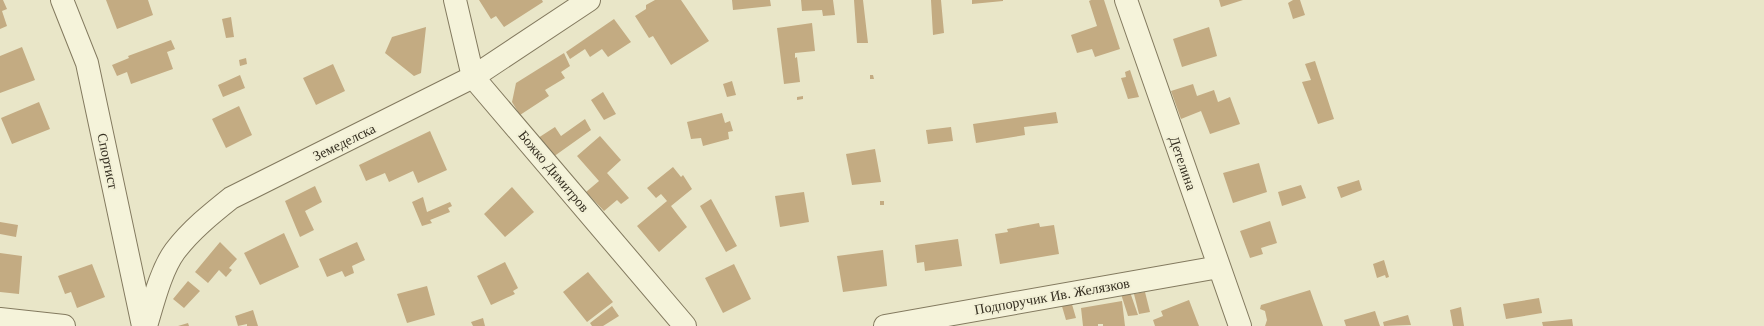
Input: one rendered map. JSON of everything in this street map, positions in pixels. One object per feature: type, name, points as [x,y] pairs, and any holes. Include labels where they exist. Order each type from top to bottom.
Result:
[{"type":"street","name":"Спортист","points":[[62,0],[87,63],[143,326]]},
{"type":"street","name":"Божко Димитров","points":[[455,0],[474,78],[685,326]]},
{"type":"street","name":"Земеделска","points":[[146,326],[160,283],[174,252],[198,225],[231,198],[474,78],[589,0]]},
{"type":"street","name":"Детелина","points":[[1126,0],[1240,326]]},
{"type":"street","name":"Подпоручик Ив. Желязков","points":[[885,326],[1219,267]]},
{"type":"street","points":[[0,319],[64,326]]},
{"type":"building","points":[[0,0],[3,0],[7,9],[2,11],[7,26],[0,29]]},
{"type":"building","points":[[106,0],[148,0],[153,15],[117,29]]},
{"type":"building","points":[[479,0],[542,0],[543,2],[504,27],[496,16],[491,19]]},
{"type":"building","points":[[655,0],[681,0],[709,41],[671,65],[653,36],[649,38],[635,16],[646,9],[646,5]]},
{"type":"building","points":[[732,0],[770,0],[771,6],[733,10]]},
{"type":"building","points":[[801,0],[833,0],[835,15],[823,16],[822,10],[802,11]]},
{"type":"building","points":[[854,0],[863,0],[868,43],[857,43]]},
{"type":"building","points":[[931,0],[941,0],[944,33],[933,35]]},
{"type":"building","points":[[972,0],[1003,0],[1003,1],[972,4]]},
{"type":"building","points":[[1104,0],[1120,49],[1095,57],[1092,49],[1077,53],[1071,35],[1097,26],[1089,1]]},
{"type":"building","points":[[1219,0],[1243,0],[1221,7]]},
{"type":"building","points":[[1293,0],[1300,0],[1305,15],[1293,19],[1288,3]]},
{"type":"building","points":[[231,17],[234,37],[226,38],[222,19]]},
{"type":"building","points":[[614,19],[631,42],[608,57],[602,49],[590,57],[585,49],[570,59],[566,52]]},
{"type":"building","points":[[812,23],[815,51],[795,53],[795,58],[797,57],[800,82],[784,84],[777,28]]},
{"type":"building","points":[[426,27],[421,73],[414,76],[385,53],[392,37]]},
{"type":"building","points":[[1209,27],[1217,56],[1182,67],[1173,39]]},
{"type":"building","points":[[171,40],[175,49],[167,52],[173,69],[131,84],[127,72],[117,76],[112,65],[129,58],[128,56]]},
{"type":"building","points":[[22,47],[35,80],[0,93],[0,56]]},
{"type":"building","points":[[564,53],[570,66],[561,72],[565,78],[545,90],[549,96],[520,115],[512,102],[516,83]]},
{"type":"building","points":[[246,58],[247,64],[240,66],[239,60]]},
{"type":"building","points":[[1315,61],[1334,119],[1318,124],[1302,82],[1311,80],[1305,64]]},
{"type":"building","points":[[333,64],[345,91],[316,105],[303,78]]},
{"type":"building","points":[[1130,70],[1139,97],[1128,99],[1121,78],[1126,77],[1125,72]]},
{"type":"building","points":[[240,75],[245,88],[223,97],[218,85]]},
{"type":"building","points":[[870,75],[873,75],[874,79],[870,79]]},
{"type":"building","points":[[732,81],[736,95],[727,97],[723,84]]},
{"type":"building","points":[[1193,84],[1197,96],[1214,90],[1218,102],[1230,97],[1240,124],[1210,134],[1201,111],[1181,119],[1171,91]]},
{"type":"building","points":[[603,92],[616,114],[604,120],[591,100]]},
{"type":"building","points":[[803,96],[803,99],[797,100],[797,97]]},
{"type":"building","points":[[39,102],[50,129],[12,144],[1,118]]},
{"type":"building","points":[[239,106],[252,135],[226,148],[212,119]]},
{"type":"building","points":[[1056,112],[1058,123],[1024,127],[1025,135],[976,143],[973,124]]},
{"type":"building","points":[[722,113],[725,123],[730,121],[733,131],[728,132],[729,139],[703,146],[701,138],[691,139],[687,122]]},
{"type":"building","points":[[585,119],[591,130],[553,157],[538,138],[555,127],[561,136]]},
{"type":"building","points":[[951,127],[953,141],[928,144],[926,130]]},
{"type":"building","points":[[430,131],[447,170],[418,183],[413,171],[389,182],[385,173],[366,181],[359,165]]},
{"type":"building","points":[[600,136],[621,160],[607,173],[629,198],[621,204],[617,200],[604,211],[586,192],[599,181],[577,156]]},
{"type":"building","points":[[875,149],[881,182],[852,185],[846,154]]},
{"type":"building","points":[[1259,163],[1267,192],[1233,203],[1223,173]]},
{"type":"building","points":[[673,167],[681,177],[683,175],[692,189],[671,206],[687,227],[659,252],[637,226],[667,201],[661,194],[656,198],[647,188]]},
{"type":"building","points":[[1359,180],[1362,190],[1341,198],[1337,187]]},
{"type":"building","points":[[1301,185],[1306,198],[1282,206],[1278,192]]},
{"type":"building","points":[[315,186],[322,202],[305,211],[314,230],[300,237],[285,201]]},
{"type":"building","points":[[512,187],[534,212],[505,237],[484,214]]},
{"type":"building","points":[[804,192],[809,222],[780,227],[775,196]]},
{"type":"building","points":[[423,197],[427,212],[450,202],[452,206],[448,208],[450,212],[430,220],[432,223],[422,226],[412,202]]},
{"type":"building","points":[[711,199],[737,246],[726,252],[700,206]]},
{"type":"building","points":[[880,201],[884,201],[884,205],[880,205]]},
{"type":"building","points":[[1270,221],[1277,243],[1261,248],[1263,254],[1250,258],[1240,231]]},
{"type":"building","points":[[0,222],[18,225],[16,237],[0,234]]},
{"type":"building","points":[[1039,223],[1040,227],[1054,225],[1059,254],[1000,264],[995,234],[1008,232],[1007,229]]},
{"type":"building","points":[[284,233],[299,267],[260,285],[244,253]]},
{"type":"building","points":[[958,239],[962,266],[925,271],[924,262],[917,263],[915,245]]},
{"type":"building","points":[[220,242],[237,259],[229,268],[232,270],[226,277],[219,270],[208,283],[195,272]]},
{"type":"building","points":[[357,242],[365,260],[352,266],[354,273],[345,277],[342,271],[327,277],[319,259]]},
{"type":"building","points":[[883,250],[887,286],[843,292],[837,256]]},
{"type":"building","points":[[0,253],[22,256],[19,294],[0,292]]},
{"type":"building","points":[[1384,260],[1389,277],[1386,278],[1385,275],[1377,278],[1373,264]]},
{"type":"building","points":[[505,262],[518,288],[513,291],[515,294],[491,305],[477,276]]},
{"type":"building","points":[[92,264],[105,297],[77,308],[71,292],[65,294],[58,276]]},
{"type":"building","points":[[734,264],[751,299],[723,313],[705,278]]},
{"type":"building","points":[[588,272],[613,302],[587,322],[563,292]]},
{"type":"building","points":[[188,281],[200,291],[184,308],[173,299]]},
{"type":"building","points":[[427,286],[435,315],[407,323],[397,294]]},
{"type":"building","points":[[1310,290],[1323,326],[1265,326],[1267,320],[1265,311],[1260,309],[1261,305]]},
{"type":"building","points":[[1130,292],[1138,315],[1128,316],[1121,294]]},
{"type":"building","points":[[1145,292],[1150,312],[1139,314],[1134,294]]},
{"type":"building","points":[[1539,298],[1542,313],[1506,319],[1503,304]]},
{"type":"building","points":[[1189,300],[1199,326],[1155,326],[1153,320],[1163,316],[1161,311]]},
{"type":"building","points":[[1071,301],[1076,318],[1066,320],[1061,303]]},
{"type":"building","points":[[1122,301],[1125,326],[1103,326],[1103,324],[1098,324],[1098,326],[1083,326],[1081,308]]},
{"type":"building","points":[[612,306],[619,316],[603,326],[592,326],[590,323]]},
{"type":"building","points":[[1461,307],[1464,326],[1453,326],[1450,310]]},
{"type":"building","points":[[253,310],[258,326],[247,326],[247,324],[238,326],[235,316]]},
{"type":"building","points":[[1375,311],[1380,326],[1346,326],[1344,320]]},
{"type":"building","points":[[1408,315],[1411,325],[1384,326],[1383,322]]},
{"type":"building","points":[[483,318],[485,326],[473,326],[471,322]]},
{"type":"building","points":[[1572,319],[1573,326],[1543,326],[1542,322]]},
{"type":"building","points":[[188,323],[189,326],[178,326]]}]
